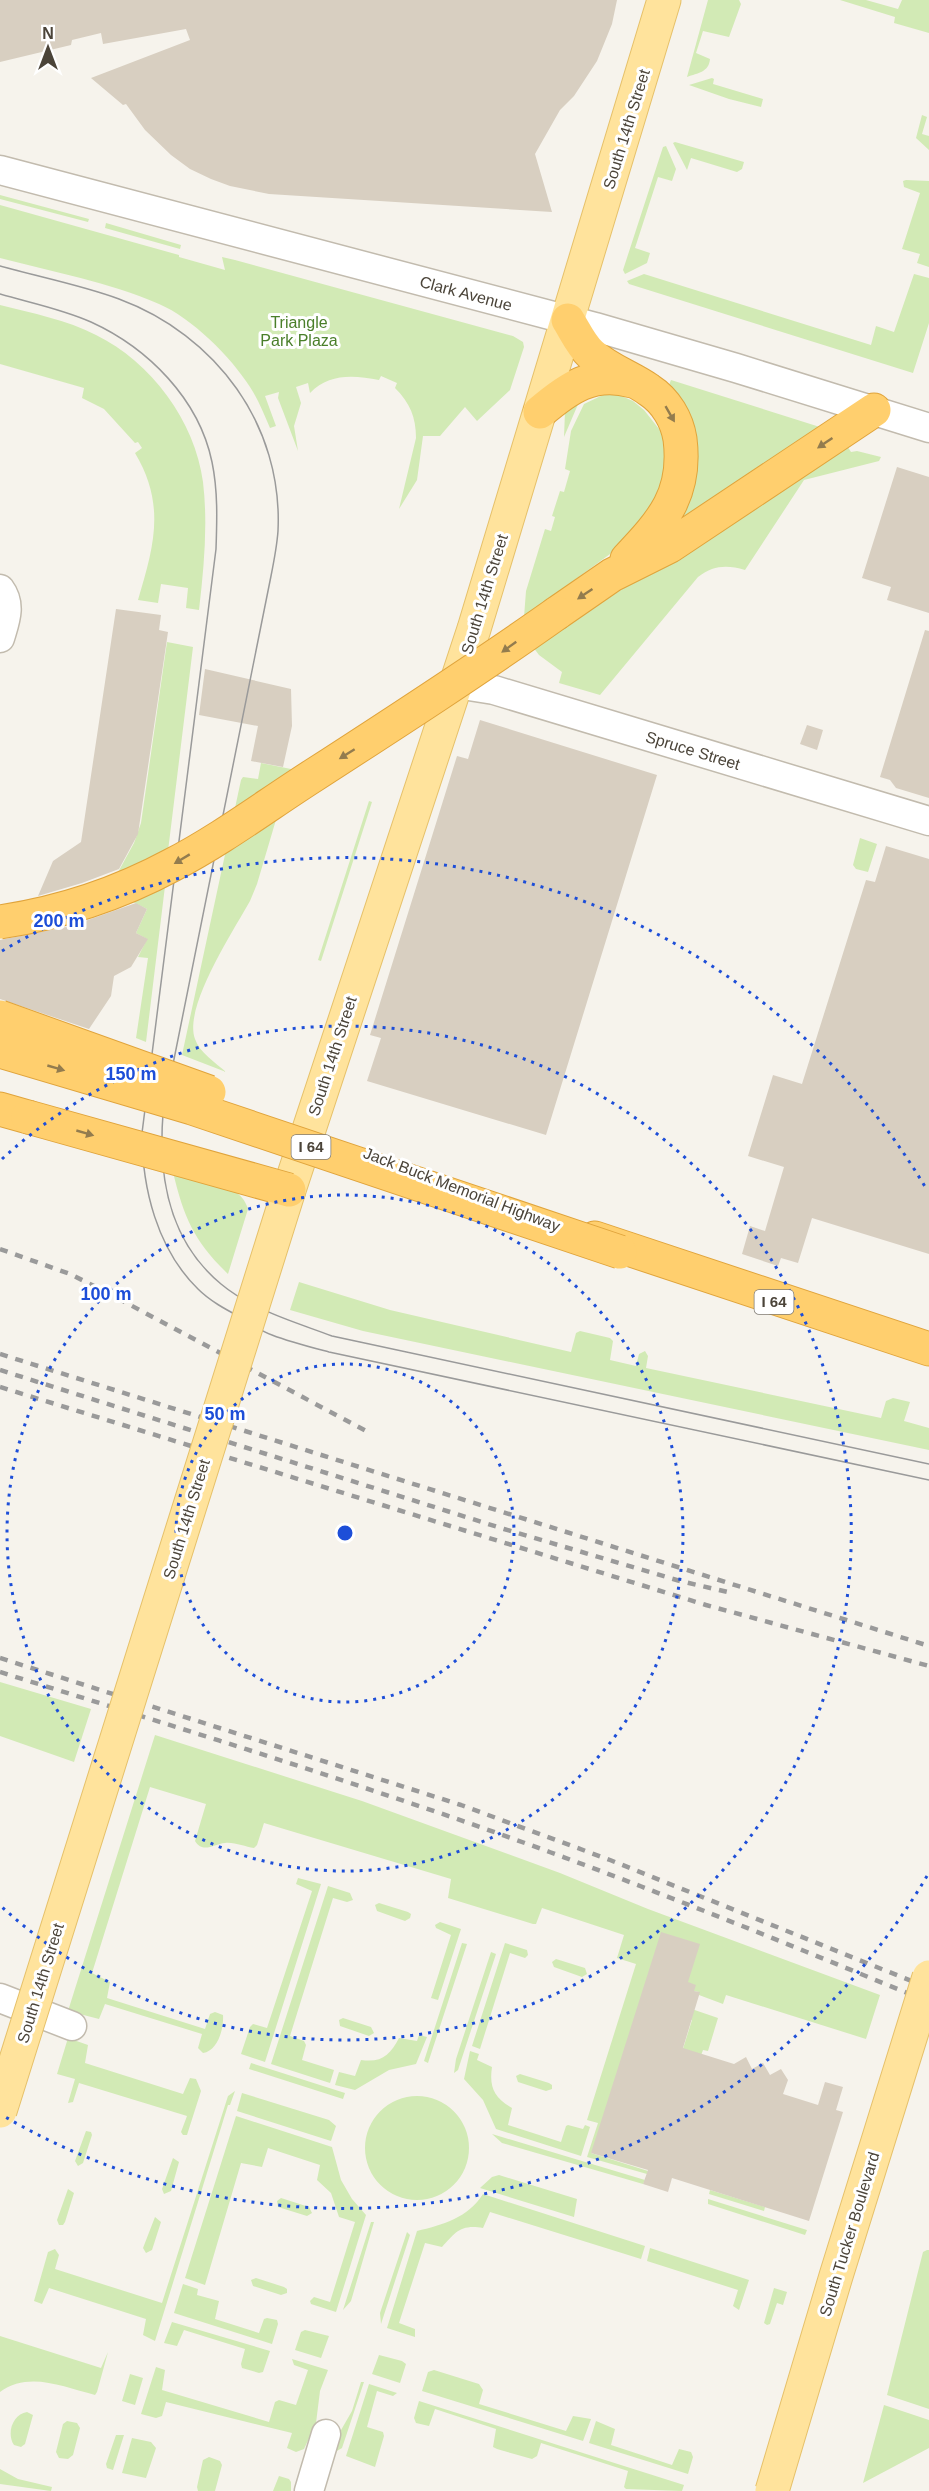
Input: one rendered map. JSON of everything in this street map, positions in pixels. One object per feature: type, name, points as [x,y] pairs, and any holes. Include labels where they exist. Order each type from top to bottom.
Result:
[{"type":"highway","points":[[568,320],[589,353],[604,365],[650,390],[662,401],[673,417],[678,431],[682,461],[676,494],[657,526],[612,575]]},
{"type":"highway","points":[[540,412],[557,397],[581,384],[615,376],[633,381]]},
{"type":"highway","points":[[0,922],[45,914],[82,903],[119,890],[174,864],[239,825],[396,723],[612,575],[670,546],[874,410]]},
{"type":"highway","name":"Jack Buck Memorial Highway","points":[[0,1017],[163,1075],[538,1218],[929,1351]]},
{"type":"highway","name":"Jack Buck Memorial Highway","points":[[0,1051],[192,1108],[929,1351]]},
{"type":"highway","points":[[0,1109],[292,1178]]},
{"type":"main road","name":"South 14th Street","points":[[0,2111],[292,1178],[456,684],[664,0]]},
{"type":"main road","name":"South Tucker Boulevard","points":[[772,2491],[929,1977]]},
{"type":"street","name":"Clark Avenue","points":[[0,170],[568,320],[736,368],[929,428]]},
{"type":"street","points":[[0,589],[7,601],[8,610],[0,638]]},
{"type":"street","name":"Spruce Street","points":[[456,684],[494,690],[929,821]]},
{"type":"street","points":[[0,1998],[72,2026]]},
{"type":"street","points":[[309,2491],[326,2434]]},
{"type":"green space","points":[[708,0],[739,0],[741,4],[729,37],[703,31],[696,53],[710,59],[708,67],[687,77]]},
{"type":"green space","points":[[840,0],[866,0],[898,9],[902,0],[929,0],[929,33],[894,23],[895,17]]},
{"type":"green space","points":[[714,79],[713,84],[763,99],[761,107],[689,85]]},
{"type":"green space","points":[[922,115],[927,117],[922,134],[929,136],[929,150],[916,138]]},
{"type":"green space","points":[[673,143],[744,162],[742,169],[737,172],[691,158],[687,170]]},
{"type":"green space","points":[[666,146],[676,169],[672,181],[658,177],[635,248],[650,253],[647,263],[625,274],[623,270],[663,147]]},
{"type":"green space","points":[[903,181],[929,181],[929,267],[917,263],[920,254],[902,249],[920,193],[904,187]]},
{"type":"green space","points":[[0,195],[89,219],[88,222],[0,199]]},
{"type":"green space","name":"Triangle Park Plaza","points":[[0,205],[225,270],[222,257],[235,260],[513,336],[523,342],[524,347],[510,390],[477,421],[465,407],[440,436],[423,436],[417,480],[399,509],[416,438],[413,417],[405,399],[395,388],[397,383],[381,376],[379,380],[342,377],[317,386],[310,393],[308,383],[296,387],[301,403],[294,426],[298,451],[278,398],[279,392],[265,396],[276,426],[270,428],[256,397],[242,375],[222,351],[172,310],[121,290],[0,258]]},
{"type":"green space","points":[[106,223],[181,245],[180,249],[105,228]]},
{"type":"green space","points":[[644,274],[871,345],[876,326],[894,332],[914,274],[929,278],[929,323],[913,373],[629,284],[627,281]]},
{"type":"green space","points":[[0,305],[61,321],[96,335],[135,361],[167,396],[191,437],[203,482],[205,546],[199,610],[186,608],[188,588],[161,584],[158,603],[138,600],[149,562],[154,526],[151,490],[135,453],[142,448],[104,409],[82,398],[84,388],[0,364]]},
{"type":"green space","points":[[671,380],[823,428],[681,524],[678,518],[667,390]]},
{"type":"green space","points":[[605,394],[619,395],[633,401],[644,410],[663,434],[667,445],[665,489],[621,546],[524,617],[526,591],[545,529],[551,531],[555,517],[552,516],[560,491],[564,492],[570,471],[565,469],[571,431],[584,404]]},
{"type":"green space","points":[[582,395],[564,437],[565,411]]},
{"type":"green space","points":[[846,444],[851,452],[857,451],[881,457],[879,461],[804,480],[745,570],[721,567],[698,577],[600,695],[559,683],[562,672],[539,655],[533,647]]},
{"type":"green space","points":[[167,642],[193,647],[168,851],[116,876],[134,843],[141,823]]},
{"type":"green space","points":[[261,763],[291,769],[257,884],[212,969],[196,1008],[193,1025],[197,1044],[226,1072],[182,1055],[241,780],[243,777],[258,779]]},
{"type":"green space","points":[[369,801],[372,802],[321,961],[318,960]]},
{"type":"green space","points":[[860,838],[877,844],[868,872],[856,869],[853,865]]},
{"type":"green space","points":[[166,878],[146,1042],[136,1038],[148,958],[138,957],[147,939],[136,933],[147,909],[125,898]]},
{"type":"green space","points":[[173,1172],[232,1190],[246,1203],[248,1209],[228,1274],[207,1251],[192,1228],[181,1203]]},
{"type":"green space","points":[[299,1282],[390,1310],[571,1352],[576,1333],[580,1331],[610,1338],[613,1341],[610,1360],[636,1366],[639,1354],[645,1351],[648,1356],[646,1368],[881,1418],[886,1401],[893,1398],[910,1402],[904,1421],[929,1428],[929,1450],[363,1331],[290,1310]]},
{"type":"green space","points":[[0,1682],[91,1709],[74,1762],[0,1736]]},
{"type":"green space","points":[[155,1735],[362,1801],[560,1873],[648,1909],[880,1995],[866,2039],[726,1995],[723,2004],[694,1991],[591,2153],[648,2171],[647,2174],[587,2157],[598,2123],[587,2120],[636,1964],[617,1958],[624,1935],[542,1908],[536,1924],[533,1924],[448,1898],[451,1879],[264,1823],[254,1848],[229,1843],[205,1848],[195,1841],[206,1804],[150,1787],[92,1973],[110,1982],[107,1998],[205,2029],[210,2014],[215,2012],[223,2015],[219,2038],[213,2048],[203,2053],[198,2048],[202,2034],[105,2004],[99,2019],[68,2011]]},
{"type":"green space","points":[[298,1878],[321,1884],[265,2062],[241,2054],[253,2024],[267,2028],[312,1891],[296,1884]]},
{"type":"green space","points":[[328,1886],[350,1893],[353,1900],[347,1902],[333,1898],[290,2036],[304,2041],[306,2045],[302,2060],[334,2070],[330,2083],[271,2064]]},
{"type":"green space","points":[[379,1903],[408,1912],[411,1914],[410,1918],[405,1921],[377,1911],[375,1905]]},
{"type":"green space","points":[[440,1922],[461,1929],[438,2000],[431,1998],[451,1935],[436,1928],[435,1925]]},
{"type":"green space","points":[[462,1943],[467,1944],[428,2063],[424,2061]]},
{"type":"green space","points":[[505,1943],[527,1950],[528,1955],[525,1958],[510,1953],[480,2049],[472,2046]]},
{"type":"green space","points":[[491,1952],[496,1954],[458,2070],[454,2073],[456,2059]]},
{"type":"green space","points":[[556,1959],[585,1968],[587,1974],[582,1977],[554,1967],[552,1962]]},
{"type":"green space","points":[[680,2005],[718,2018],[708,2051],[703,2050],[699,2061],[681,2055],[692,2020],[677,2015]]},
{"type":"green space","points":[[343,2018],[371,2027],[374,2033],[369,2036],[340,2026],[339,2020]]},
{"type":"green space","points":[[419,2035],[427,2037],[416,2064],[389,2070],[355,2090],[335,2085],[339,2072],[355,2076],[361,2060],[380,2059],[389,2053],[399,2038],[417,2041]]},
{"type":"green space","points":[[68,2038],[88,2045],[85,2063],[183,2094],[190,2078],[196,2079],[201,2091],[187,2135],[181,2132],[187,2116],[79,2083],[73,2102],[68,2103],[75,2079],[57,2074]]},
{"type":"green space","points":[[470,2051],[479,2054],[477,2060],[492,2067],[491,2080],[494,2091],[512,2108],[508,2125],[561,2142],[566,2126],[583,2129],[585,2125],[590,2127],[581,2156],[496,2129],[483,2100],[464,2079]]},
{"type":"green space","points":[[251,2063],[345,2093],[343,2099],[249,2069]]},
{"type":"green space","points":[[520,2074],[549,2083],[552,2089],[546,2091],[518,2082],[516,2076]]},
{"type":"green space","points":[[235,2091],[228,2105],[155,2341],[143,2335],[146,2319],[49,2288],[42,2304],[34,2301],[48,2252],[55,2249],[59,2255],[55,2269],[162,2303],[228,2096]]},
{"type":"green space","points":[[242,2093],[329,2120],[336,2126],[331,2141],[237,2111]]},
{"type":"green space","points":[[417,2096],[437,2100],[446,2105],[460,2119],[465,2128],[469,2148],[465,2168],[460,2177],[446,2191],[437,2196],[417,2200],[397,2196],[388,2191],[374,2177],[369,2168],[365,2148],[369,2128],[374,2119],[388,2105],[397,2100]]},
{"type":"green space","points":[[236,2116],[332,2147],[341,2180],[352,2199],[366,2215],[336,2312],[311,2304],[310,2301],[314,2297],[330,2302],[355,2222],[339,2217],[331,2193],[317,2180],[320,2165],[268,2148],[262,2167],[241,2163],[205,2285],[185,2278]]},
{"type":"green space","points":[[86,2131],[91,2132],[92,2135],[83,2163],[78,2166],[75,2161]]},
{"type":"green space","points":[[492,2134],[645,2180],[643,2184],[502,2143]]},
{"type":"green space","points":[[173,2158],[179,2162],[171,2191],[164,2194],[162,2189]]},
{"type":"green space","points":[[499,2175],[577,2199],[574,2217],[480,2188],[492,2177]]},
{"type":"green space","points":[[68,2189],[74,2193],[65,2222],[59,2225],[57,2220]]},
{"type":"green space","points":[[710,2190],[765,2207],[764,2211],[709,2194]]},
{"type":"green space","points":[[483,2194],[645,2246],[641,2259],[490,2212],[483,2228],[463,2229],[442,2247],[425,2243],[399,2323],[415,2329],[415,2337],[387,2328],[417,2231],[445,2223],[462,2215]]},
{"type":"green space","points":[[281,2198],[309,2207],[312,2213],[307,2216],[278,2207],[277,2201]]},
{"type":"green space","points":[[708,2199],[807,2230],[805,2235],[708,2204]]},
{"type":"green space","points":[[155,2217],[161,2222],[152,2250],[146,2253],[143,2248]]},
{"type":"green space","points":[[371,2222],[374,2222],[351,2301],[343,2310]]},
{"type":"green space","points":[[407,2232],[410,2235],[381,2324],[380,2313]]},
{"type":"green space","points":[[650,2248],[749,2280],[739,2310],[733,2306],[738,2290],[647,2261]]},
{"type":"green space","points":[[929,2250],[929,2409],[887,2395],[923,2252]]},
{"type":"green space","points":[[256,2278],[284,2287],[287,2293],[281,2295],[253,2286],[251,2280]]},
{"type":"green space","points":[[183,2284],[198,2289],[197,2295],[219,2301],[215,2319],[259,2333],[264,2319],[277,2320],[272,2344],[174,2313]]},
{"type":"green space","points":[[774,2288],[787,2292],[783,2305],[777,2303],[770,2324],[767,2325],[764,2323]]},
{"type":"green space","points":[[172,2322],[270,2351],[263,2372],[242,2368],[245,2349],[184,2330],[177,2346],[164,2343]]},
{"type":"green space","points":[[305,2330],[329,2336],[321,2358],[295,2350],[301,2332]]},
{"type":"green space","points":[[0,2336],[101,2368],[108,2352],[97,2392],[95,2395],[59,2385],[23,2382],[0,2392]]},
{"type":"green space","points":[[379,2355],[406,2364],[400,2383],[372,2374]]},
{"type":"green space","points":[[292,2359],[328,2370],[320,2391],[316,2423],[304,2449],[296,2452],[287,2448],[292,2433],[166,2402],[162,2416],[156,2418],[141,2414],[156,2367],[165,2370],[162,2390],[269,2422],[275,2402],[279,2400],[296,2405],[308,2370],[294,2365]]},
{"type":"green space","points":[[434,2370],[479,2384],[483,2390],[479,2404],[566,2431],[573,2416],[591,2419],[583,2441],[422,2391],[428,2372]]},
{"type":"green space","points":[[130,2374],[143,2378],[135,2405],[122,2401]]},
{"type":"green space","points":[[361,2382],[364,2382],[342,2448],[335,2452],[337,2437],[352,2411]]},
{"type":"green space","points":[[369,2384],[397,2393],[393,2396],[377,2391],[367,2427],[383,2432],[384,2436],[375,2467],[346,2456]]},
{"type":"green space","points":[[419,2401],[684,2485],[682,2491],[626,2489],[624,2487],[628,2471],[541,2443],[537,2456],[532,2459],[497,2449],[493,2447],[496,2429],[435,2409],[429,2426],[416,2423],[414,2418]]},
{"type":"green space","points":[[884,2405],[929,2420],[929,2448],[863,2483]]},
{"type":"green space","points":[[27,2412],[33,2415],[25,2444],[21,2447],[14,2445],[11,2430],[18,2416]]},
{"type":"green space","points":[[67,2421],[77,2423],[80,2428],[73,2455],[68,2459],[59,2458],[56,2452],[63,2424]]},
{"type":"green space","points":[[596,2421],[615,2429],[611,2445],[672,2465],[679,2449],[691,2452],[693,2457],[688,2474],[589,2443]]},
{"type":"green space","points":[[116,2435],[124,2435],[113,2470],[107,2468],[106,2464]]},
{"type":"green space","points":[[132,2438],[151,2442],[156,2448],[146,2478],[122,2473]]},
{"type":"green space","points":[[209,2457],[220,2461],[222,2465],[215,2491],[198,2491],[203,2460]]},
{"type":"green space","points":[[0,2469],[18,2479],[52,2487],[51,2491],[0,2484]]},
{"type":"green space","points":[[279,2476],[289,2479],[291,2491],[273,2491]]},
{"type":"building","points":[[0,0],[617,0],[612,24],[597,61],[574,96],[560,110],[535,154],[552,212],[269,194],[230,186],[211,179],[190,169],[171,155],[145,130],[126,104],[123,105],[91,78],[190,40],[186,29],[103,44],[101,33],[72,40],[71,45],[0,62]]},
{"type":"building","points":[[897,467],[929,477],[929,613],[887,600],[891,587],[862,578]]},
{"type":"building","points":[[116,609],[161,615],[159,630],[168,632],[138,834],[119,869],[38,896],[53,861],[81,842]]},
{"type":"building","points":[[925,630],[929,631],[929,798],[896,788],[890,780],[880,777]]},
{"type":"building","points":[[205,669],[291,689],[292,726],[283,767],[251,761],[258,726],[199,715]]},
{"type":"building","points":[[480,720],[657,775],[546,1135],[367,1081],[381,1038],[370,1035],[457,756],[468,759]]},
{"type":"building","points":[[807,725],[823,730],[817,750],[800,744]]},
{"type":"building","points":[[886,846],[929,859],[929,1254],[812,1218],[798,1263],[781,1258],[778,1266],[742,1254],[750,1226],[765,1231],[784,1167],[748,1156],[773,1075],[802,1084],[866,880],[875,882]]},
{"type":"building","points":[[136,903],[147,909],[136,933],[148,939],[131,967],[114,976],[111,996],[89,1029],[0,999],[0,940],[71,926]]},
{"type":"building","points":[[661,1932],[700,1944],[688,1982],[696,1985],[694,1991],[700,1992],[683,2048],[734,2064],[746,2057],[752,2069],[763,2063],[770,2075],[781,2069],[788,2080],[783,2094],[818,2105],[825,2082],[843,2087],[836,2110],[843,2112],[809,2221],[672,2178],[668,2192],[643,2184],[648,2170],[591,2153]]},
{"type":"tram line","points":[[0,266],[119,299],[154,315],[185,336],[213,360],[237,389],[255,421],[269,455],[277,492],[278,531],[274,559],[163,1114],[165,1184],[178,1228],[203,1267],[221,1284],[246,1301],[332,1336],[929,1464]]},
{"type":"tram line","points":[[0,294],[80,317],[112,333],[151,361],[168,378],[196,417],[212,462],[217,516],[216,549],[142,1133],[145,1175],[155,1217],[162,1237],[184,1273],[208,1297],[259,1329],[279,1338],[307,1346],[929,1480]]},
{"type":"railway","points":[[0,1249],[70,1274],[368,1432]]},
{"type":"railway","points":[[0,1354],[929,1646]]},
{"type":"railway","points":[[0,1370],[504,1529],[680,1581],[732,1593]]},
{"type":"railway","points":[[0,1387],[706,1605],[929,1666]]},
{"type":"railway","points":[[0,1658],[461,1805],[610,1860],[929,1988]]},
{"type":"railway","points":[[0,1672],[294,1765],[528,1844],[729,1921],[929,2002]]}]
